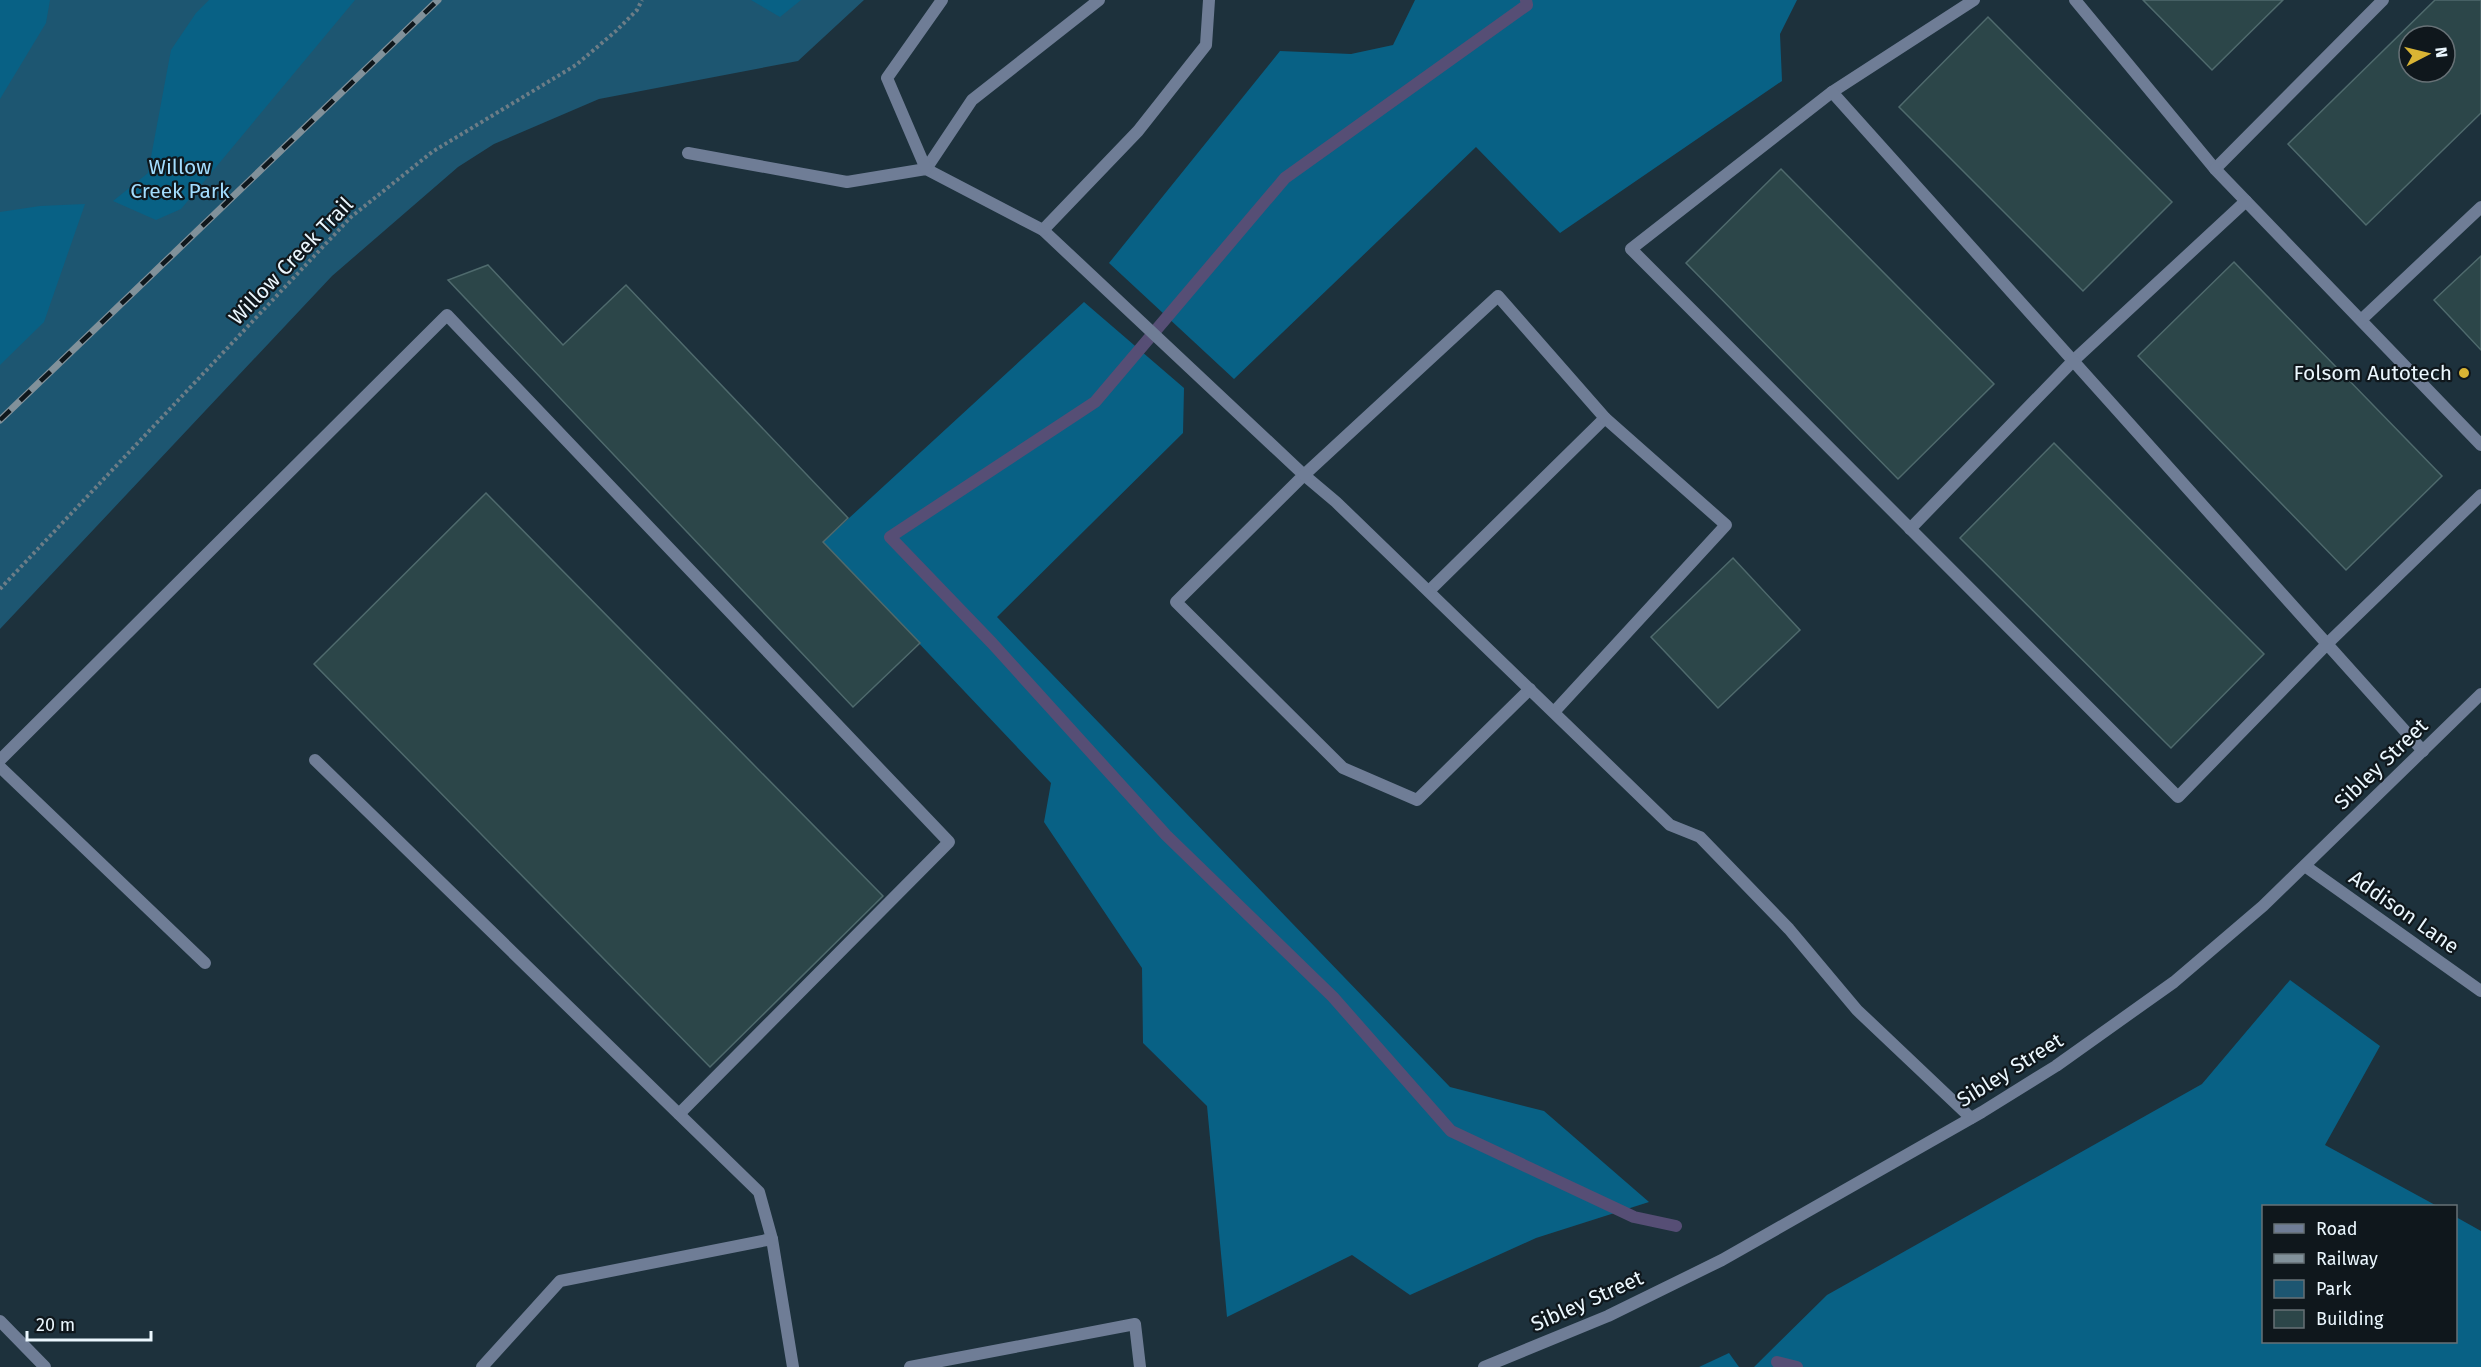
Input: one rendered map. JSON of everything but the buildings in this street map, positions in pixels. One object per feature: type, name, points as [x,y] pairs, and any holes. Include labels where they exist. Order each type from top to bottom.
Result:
[{"type":"street","points":[[926,169],[887,78],[942,0]]},
{"type":"street","points":[[926,169],[972,100],[1099,0]]},
{"type":"street","points":[[1043,230],[1138,131],[1206,45],[1209,0]]},
{"type":"street","points":[[1974,0],[1832,92],[1631,249],[2178,797],[2327,644],[2481,495]]},
{"type":"street","points":[[2075,0],[2215,169],[2481,445]]},
{"type":"street","points":[[2215,169],[2383,0]]},
{"type":"street","points":[[1832,92],[2423,751]]},
{"type":"street","points":[[688,153],[847,182],[926,169],[1043,230],[1304,475],[1336,502],[1670,825],[1700,837],[1789,929],[1857,1010],[1971,1118]]},
{"type":"street","points":[[1910,528],[2073,361],[2246,201]]},
{"type":"street","points":[[2361,320],[2481,207]]},
{"type":"street","points":[[1530,689],[1417,800],[1343,768],[1176,602],[1304,475],[1498,296],[1605,418],[1726,525],[1554,712]]},
{"type":"street","points":[[0,760],[447,315],[949,842],[679,1114]]},
{"type":"street","points":[[1429,591],[1605,418]]},
{"type":"street","name":"Sibley Street","points":[[1484,1367],[1608,1316],[1722,1260],[1971,1118],[2056,1066],[2174,982],[2263,906],[2481,694]]},
{"type":"street","points":[[315,760],[759,1192],[772,1239],[793,1367]]},
{"type":"street","points":[[0,767],[205,963]]},
{"type":"street","name":"Addison Lane","points":[[2305,866],[2481,991]]},
{"type":"street","points":[[482,1367],[560,1281],[772,1239]]},
{"type":"street","points":[[0,1321],[45,1367]]},
{"type":"street","points":[[910,1367],[1135,1324],[1140,1367]]},
{"type":"path","name":"Willow Creek Trail","points":[[0,589],[351,217],[432,152],[576,65],[616,31],[637,10],[642,0]]},
{"type":"green space","name":"Willow Creek Park","points":[[0,0],[864,0],[798,61],[599,99],[494,144],[458,167],[332,276],[0,629]]},
{"type":"green space","points":[[0,0],[50,0],[46,23],[0,99]]},
{"type":"green space","points":[[209,0],[355,0],[181,209],[156,220],[113,201],[148,173],[171,50],[196,13]]},
{"type":"green space","points":[[751,0],[801,0],[780,17]]},
{"type":"green space","points":[[1415,0],[1797,0],[1780,34],[1782,81],[1560,233],[1476,147],[1234,379],[1109,263],[1280,51],[1351,54],[1393,45]]},
{"type":"green space","points":[[85,204],[44,322],[0,365],[0,212],[40,206]]},
{"type":"green space","points":[[1084,302],[1184,388],[1183,433],[997,617],[1450,1087],[1544,1111],[1649,1202],[1536,1238],[1410,1295],[1352,1255],[1227,1317],[1207,1106],[1143,1043],[1142,968],[1044,822],[1051,783],[823,542]]},
{"type":"green space","points":[[2290,980],[2380,1046],[2325,1145],[2435,1205],[2262,1205],[2262,1343],[2457,1343],[2457,1218],[2481,1231],[2481,1367],[1754,1367],[1827,1295],[2202,1084]]},
{"type":"green space","points":[[1729,1353],[1739,1367],[1699,1367]]},
{"type":"waterway","points":[[1526,0],[1527,5],[1285,178],[1095,402],[890,537],[992,643],[1166,835],[1333,997],[1451,1131],[1634,1217],[1676,1226]]},
{"type":"waterway","points":[[1777,1362],[1797,1367]]},
{"type":"railway","points":[[0,420],[438,0]]},
{"type":"place","name":"Folsom Autotech","points":[[2464,373]]}]
